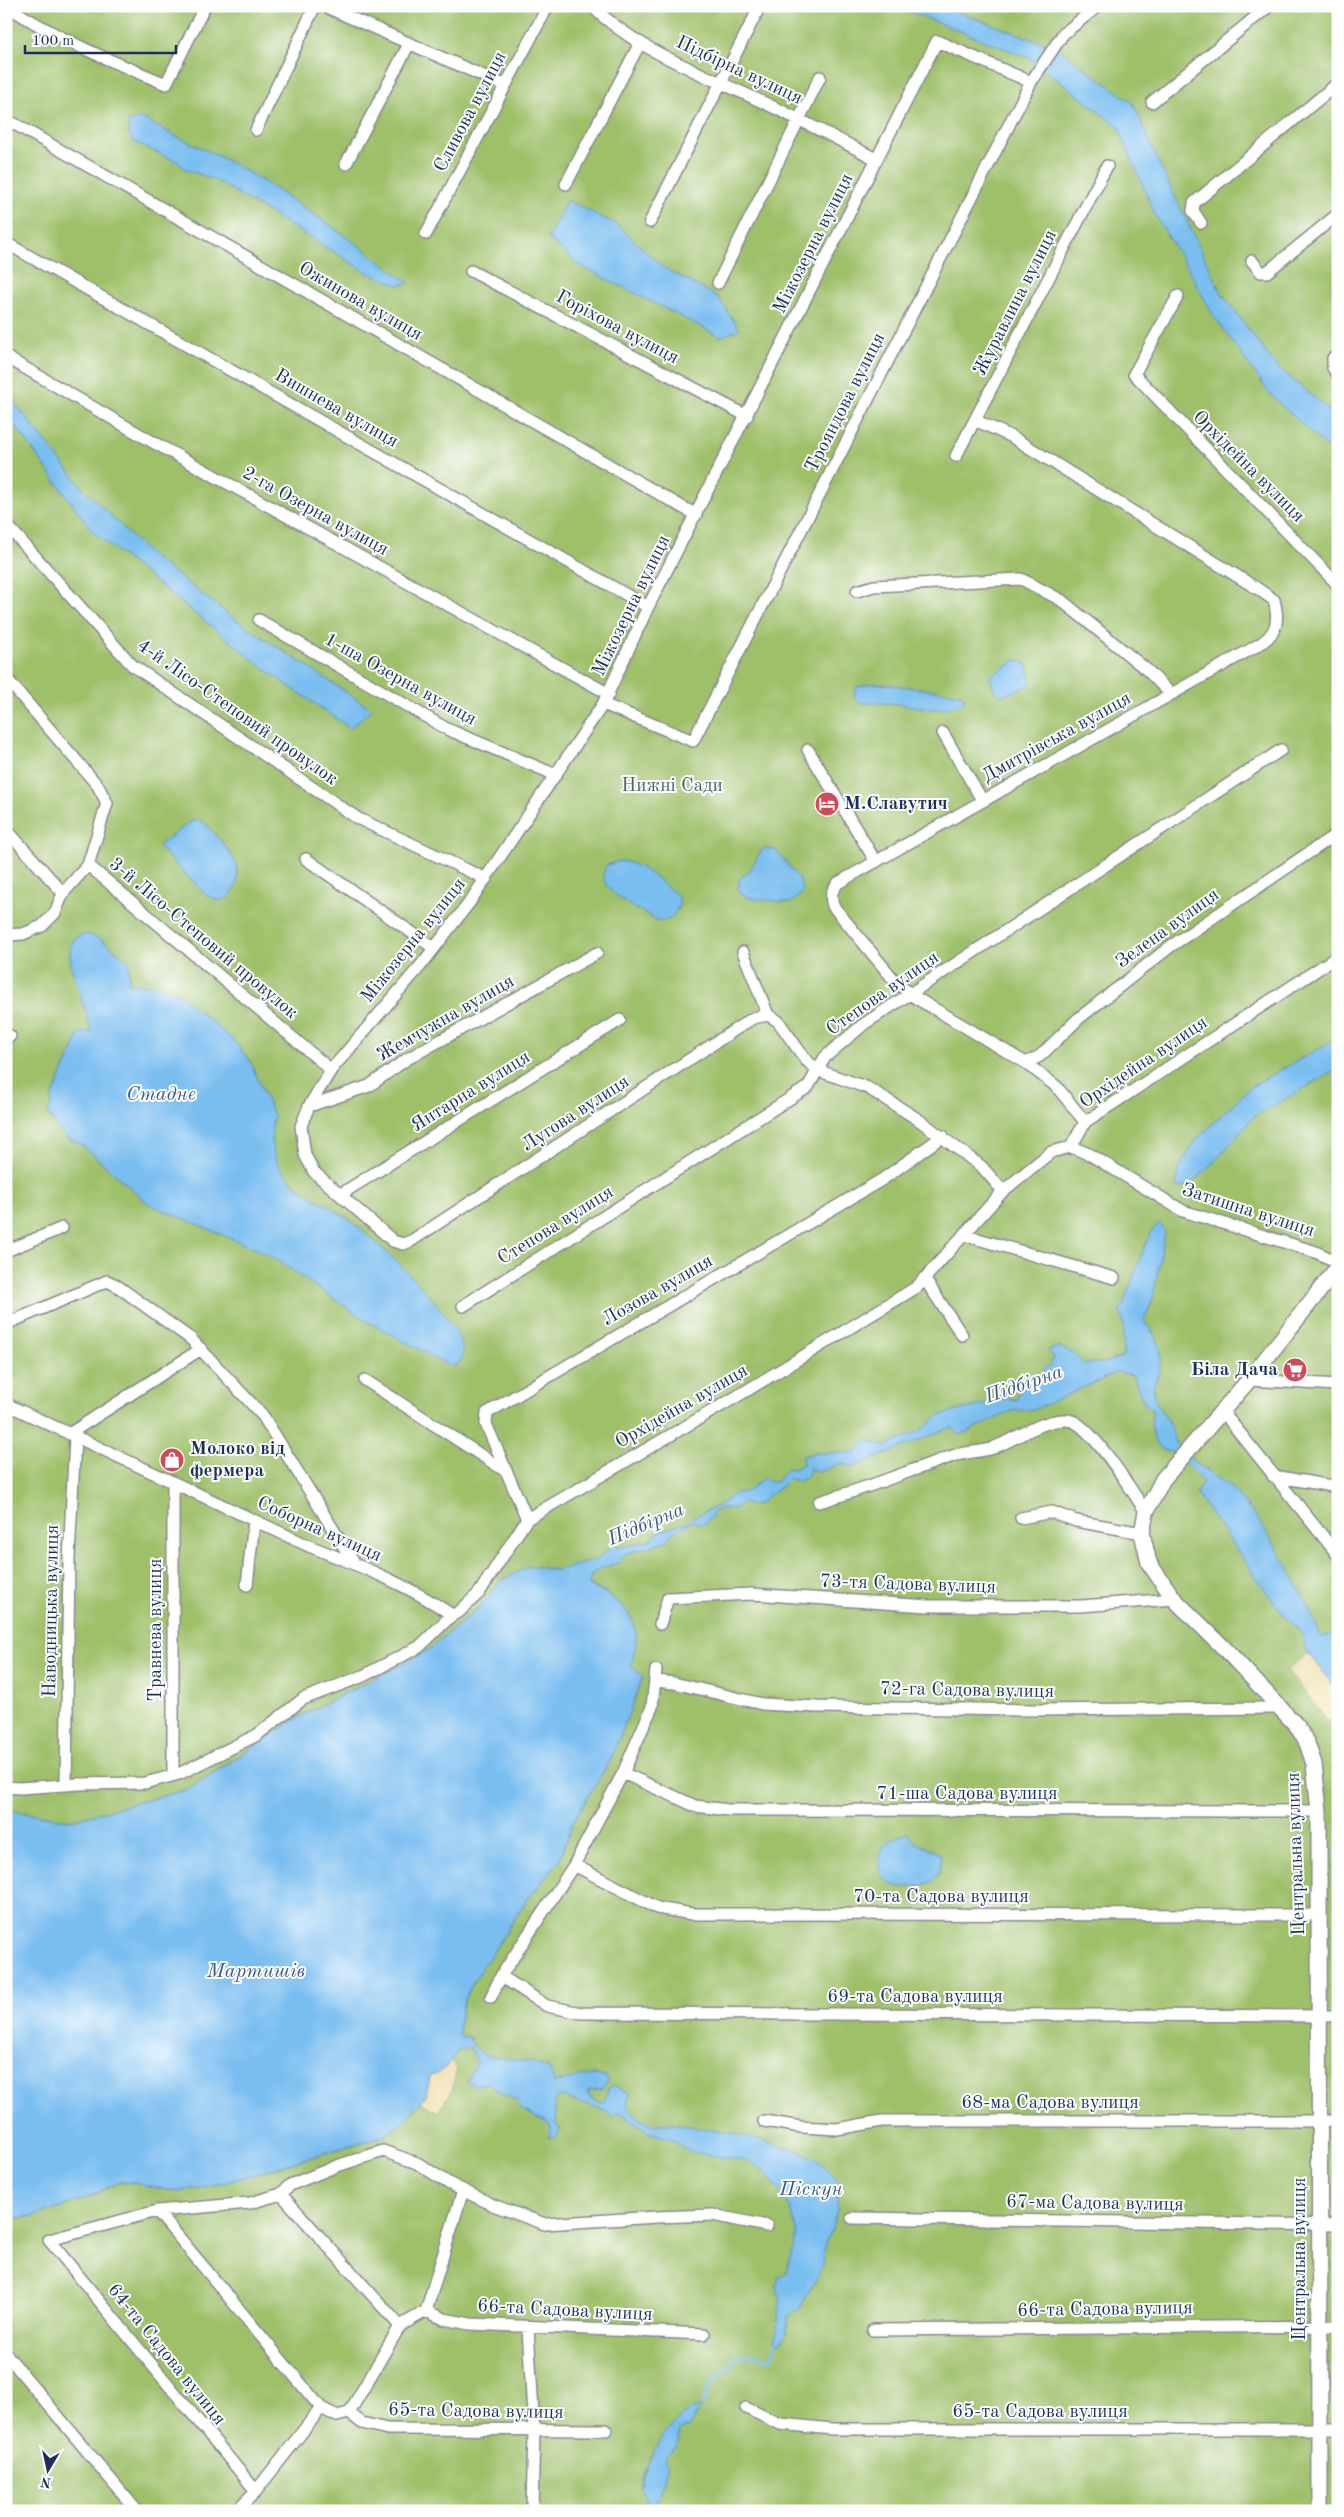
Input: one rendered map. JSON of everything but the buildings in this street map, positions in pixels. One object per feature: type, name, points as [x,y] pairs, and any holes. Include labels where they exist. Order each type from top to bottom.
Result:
[{"type":"street","points":[[7,6],[42,29],[74,45],[166,84],[205,6]]},
{"type":"street","points":[[256,130],[315,6]]},
{"type":"street","points":[[324,6],[504,85]]},
{"type":"street","name":"Сливова вулиця","points":[[426,234],[504,85],[548,6]]},
{"type":"street","name":"Підбірна вулиця","points":[[592,6],[607,21],[640,43],[799,118],[876,159]]},
{"type":"street","points":[[650,222],[760,6]]},
{"type":"street","name":"Трояндова вулиця","points":[[603,704],[693,741],[1031,82],[1063,34],[1098,6]]},
{"type":"street","points":[[1152,102],[1269,6]]},
{"type":"street","name":"Міжозерна вулиця","points":[[341,1194],[314,1172],[303,1146],[301,1126],[309,1106],[331,1070],[434,948],[486,879],[609,694],[648,607],[937,41],[1031,82]]},
{"type":"street","points":[[566,184],[640,43]]},
{"type":"street","points":[[346,164],[409,44]]},
{"type":"street","points":[[718,284],[820,77]]},
{"type":"street","points":[[1201,223],[1193,211],[1194,203],[1338,83]]},
{"type":"street","name":"Ожинова вулиця","points":[[6,119],[696,516]]},
{"type":"street","name":"Журавлина вулиця","points":[[956,456],[1107,166]]},
{"type":"street","points":[[1252,261],[1261,272],[1267,272],[1338,214]]},
{"type":"street","name":"Вишнева вулиця","points":[[6,242],[648,607]]},
{"type":"street","name":"Горіхова вулиця","points":[[471,271],[747,416]]},
{"type":"street","name":"Орхідейна вулиця","points":[[1178,296],[1134,374],[1338,585]]},
{"type":"street","points":[[1338,354],[1333,358],[1333,368],[1338,374]]},
{"type":"street","name":"2-га Озерна вулиця","points":[[6,357],[152,441],[609,694]]},
{"type":"street","name":"Дмитрівська вулиця","points":[[975,420],[1012,437],[1274,600],[1278,620],[1274,631],[1268,639],[982,800],[838,883],[832,890],[830,897],[833,906],[894,980],[911,995],[1026,1063],[1057,1086],[1085,1122]]},
{"type":"street","name":"4-й Лісо-Степовий провулок","points":[[6,524],[132,665],[357,818],[486,879]]},
{"type":"street","points":[[857,591],[874,586],[1021,579],[1061,600],[1147,670],[1172,694]]},
{"type":"street","name":"1-ша Озерна вулиця","points":[[259,620],[447,729],[556,775]]},
{"type":"street","name":"3-й Лісо-Степовий провулок","points":[[6,678],[98,786],[107,803],[88,865],[331,1070]]},
{"type":"street","points":[[943,733],[982,800]]},
{"type":"street","points":[[808,750],[876,862]]},
{"type":"street","name":"Степова вулиця","points":[[463,1306],[808,1087],[825,1056],[864,1024],[911,995],[1281,750]]},
{"type":"street","points":[[6,829],[63,893]]},
{"type":"street","name":"Зелена вулиця","points":[[1026,1063],[1040,1056],[1078,1019],[1171,946],[1338,833]]},
{"type":"street","points":[[306,860],[434,948]]},
{"type":"street","points":[[6,935],[23,934],[42,926],[55,913],[63,893],[88,865]]},
{"type":"street","points":[[743,952],[768,1015],[778,1021],[805,1058],[817,1070],[868,1088],[943,1136],[982,1167],[1003,1191]]},
{"type":"street","name":"Жемчужна вулиця","points":[[309,1106],[369,1086],[407,1058],[597,953]]},
{"type":"street","name":"Орхідейна вулиця","points":[[6,1787],[145,1783],[173,1775],[257,1734],[303,1700],[363,1676],[419,1647],[452,1615],[459,1612],[479,1593],[527,1519],[736,1397],[917,1287],[1003,1191],[1051,1152],[1071,1147],[1085,1122],[1338,956]]},
{"type":"street","name":"Лугова вулиця","points":[[341,1194],[393,1241],[403,1244],[420,1236],[753,1018],[768,1015]]},
{"type":"street","name":"Янтарна вулиця","points":[[341,1194],[620,1020]]},
{"type":"street","name":"Лозова вулиця","points":[[527,1519],[486,1424],[487,1413],[883,1179],[943,1136]]},
{"type":"street","name":"Затишна вулиця","points":[[1071,1147],[1089,1154],[1183,1210],[1313,1251],[1338,1262]]},
{"type":"street","points":[[6,1251],[62,1228]]},
{"type":"street","points":[[964,1235],[1114,1278]]},
{"type":"street","name":"Центральна вулиця","points":[[1320,2511],[1320,1915],[1319,1811],[1314,1764],[1307,1743],[1297,1726],[1224,1648],[1174,1599],[1149,1563],[1142,1533],[1146,1512],[1164,1479],[1249,1380],[1338,1267]]},
{"type":"street","points":[[924,1278],[962,1335]]},
{"type":"street","points":[[6,1324],[107,1281],[116,1285],[201,1348],[264,1416],[354,1563]]},
{"type":"street","points":[[72,1436],[201,1348]]},
{"type":"street","points":[[365,1380],[508,1473]]},
{"type":"street","points":[[1249,1380],[1338,1384]]},
{"type":"street","name":"Соборна вулиця","points":[[6,1404],[173,1484],[309,1546],[354,1563],[432,1601],[452,1615]]},
{"type":"street","points":[[1222,1411],[1338,1555]]},
{"type":"street","points":[[819,1502],[858,1491],[957,1455],[990,1449],[1041,1426],[1067,1420],[1081,1426],[1097,1443],[1146,1512]]},
{"type":"street","name":"Наводницька вулиця","points":[[66,1785],[72,1436]]},
{"type":"street","points":[[1273,1476],[1338,1487]]},
{"type":"street","name":"Травнева вулиця","points":[[173,1484],[173,1775]]},
{"type":"street","points":[[1021,1518],[1052,1512],[1076,1521],[1142,1533]]},
{"type":"street","points":[[246,1585],[254,1521]]},
{"type":"street","name":"73-тя Садова вулиця","points":[[660,1624],[668,1598],[752,1594],[814,1599],[831,1598],[844,1602],[928,1606],[1082,1606],[1174,1599]]},
{"type":"street","name":"72-га Садова вулиця","points":[[623,1773],[652,1707],[656,1676],[674,1683],[762,1704],[817,1707],[1033,1710],[1280,1708]]},
{"type":"street","points":[[490,1997],[501,1976],[574,1865],[623,1773]]},
{"type":"street","name":"71-ша Садова вулиця","points":[[623,1773],[695,1806],[728,1810],[1319,1811]]},
{"type":"street","name":"70-та Садова вулиця","points":[[574,1865],[656,1908],[692,1914],[1320,1915]]},
{"type":"street","name":"69-та Садова вулиця","points":[[501,1976],[546,2006],[581,2013],[1338,2016]]},
{"type":"street","name":"68-ма Садова вулиця","points":[[764,2121],[801,2127],[837,2129],[882,2120],[1338,2121]]},
{"type":"street","points":[[157,2211],[250,2203],[281,2194],[290,2185],[383,2151],[417,2163],[493,2205],[545,2224],[656,2216],[713,2215],[767,2226]]},
{"type":"street","points":[[157,2211],[321,2408],[337,2416],[349,2413],[400,2326],[426,2311],[463,2190]]},
{"type":"street","points":[[281,2194],[400,2326]]},
{"type":"street","name":"64-та Садова вулиця","points":[[157,2211],[49,2240],[256,2491]]},
{"type":"street","name":"67-ма Садова вулиця","points":[[852,2218],[1338,2225]]},
{"type":"street","name":"66-та Садова вулиця","points":[[426,2311],[444,2319],[470,2324],[528,2328],[704,2334]]},
{"type":"street","name":"66-та Садова вулиця","points":[[873,2330],[1338,2326]]},
{"type":"street","points":[[528,2328],[534,2431],[532,2511]]},
{"type":"street","points":[[6,2354],[137,2511]]},
{"type":"street","points":[[236,2511],[256,2491],[321,2408]]},
{"type":"street","name":"65-та Садова вулиця","points":[[746,2408],[780,2424],[832,2429],[1338,2430]]},
{"type":"street","name":"65-та Садова вулиця","points":[[349,2413],[362,2422],[387,2429],[606,2430]]},
{"type":"green space","name":"Нижні Сади","points":[[6,6],[1338,6],[1338,2511],[6,2511],[6,2220],[33,2216],[81,2200],[120,2182],[134,2182],[166,2190],[182,2191],[227,2182],[382,2136],[459,2050],[459,2020],[465,1998],[475,1979],[527,1900],[559,1861],[572,1824],[612,1757],[636,1634],[608,1594],[558,1570],[529,1566],[502,1580],[478,1608],[427,1651],[297,1718],[189,1789],[71,1820],[6,1810]]},
{"type":"sand","points":[[1308,1653],[1338,1692],[1338,1719],[1327,1720],[1287,1670]]},
{"type":"sand","points":[[451,2059],[457,2068],[452,2090],[438,2112],[421,2102],[426,2096],[430,2077],[445,2068]]},
{"type":"water","points":[[896,6],[942,6],[1059,49],[1133,103],[1158,161],[1221,292],[1275,365],[1338,417],[1338,458],[1270,394],[1213,315],[1190,272],[1155,215],[1118,126],[1029,58]]},
{"type":"water","points":[[142,118],[248,172],[330,225],[409,283],[398,285],[370,274],[217,181],[185,169],[178,162],[134,142],[129,134],[128,122]]},
{"type":"water","points":[[567,200],[616,224],[664,268],[718,297],[739,329],[721,337],[579,265],[548,238]]},
{"type":"water","points":[[6,392],[81,486],[149,554],[232,617],[372,709],[350,728],[266,670],[92,531],[6,413]]},
{"type":"water","points":[[1016,660],[1025,662],[1030,674],[1030,685],[1002,696],[994,690],[990,676]]},
{"type":"water","points":[[874,683],[957,693],[965,697],[964,701],[951,707],[934,709],[890,703],[861,703],[854,696],[856,687]]},
{"type":"water","points":[[197,820],[204,822],[228,849],[234,859],[238,879],[234,890],[225,900],[217,900],[206,895],[158,846],[190,822]]},
{"type":"water","points":[[765,848],[776,850],[800,880],[803,892],[791,903],[749,898],[738,891],[739,879],[749,872],[761,851]]},
{"type":"water","points":[[619,861],[627,862],[643,869],[677,895],[679,905],[670,919],[660,921],[653,918],[627,903],[610,889],[605,882],[603,873],[607,865]]},
{"type":"water","name":"Стадне","points":[[88,934],[102,940],[129,961],[129,984],[154,985],[179,994],[233,1040],[250,1061],[274,1117],[272,1123],[272,1145],[279,1167],[298,1186],[364,1231],[435,1302],[459,1339],[463,1355],[456,1366],[447,1365],[365,1320],[268,1254],[149,1204],[82,1145],[67,1138],[48,1115],[53,1095],[80,1033],[92,1032],[71,965],[70,947],[76,937]]},
{"type":"water","points":[[1338,1038],[1338,1069],[1253,1117],[1218,1158],[1190,1185],[1176,1188],[1180,1166],[1197,1139],[1250,1087]]},
{"type":"water","name":"Мартишів","points":[[1159,1223],[1165,1232],[1153,1299],[1144,1321],[1157,1339],[1161,1352],[1160,1367],[1154,1387],[1158,1404],[1169,1423],[1175,1442],[1180,1450],[1229,1486],[1262,1525],[1295,1580],[1321,1637],[1338,1632],[1338,1692],[1308,1653],[1301,1633],[1276,1605],[1196,1493],[1203,1482],[1179,1457],[1159,1447],[1156,1443],[1151,1427],[1153,1411],[1144,1403],[1133,1375],[1118,1372],[1036,1409],[1012,1411],[960,1435],[952,1427],[853,1467],[841,1463],[819,1472],[810,1468],[808,1476],[799,1481],[789,1479],[760,1504],[748,1505],[743,1502],[736,1508],[720,1509],[713,1512],[712,1517],[701,1525],[695,1521],[674,1531],[667,1541],[625,1554],[618,1563],[604,1567],[591,1575],[589,1586],[620,1603],[630,1616],[636,1634],[635,1650],[631,1665],[643,1677],[612,1757],[572,1824],[559,1861],[527,1900],[475,1979],[465,1998],[459,2020],[459,2036],[469,2037],[473,2045],[485,2054],[531,2062],[550,2070],[554,2082],[593,2075],[606,2077],[607,2084],[601,2090],[588,2091],[589,2096],[596,2102],[604,2103],[608,2089],[613,2085],[629,2093],[627,2107],[643,2121],[652,2125],[673,2123],[735,2134],[800,2151],[813,2157],[831,2172],[838,2183],[837,2210],[832,2230],[826,2239],[823,2265],[799,2310],[789,2315],[787,2319],[787,2334],[781,2342],[775,2343],[781,2298],[776,2288],[777,2278],[786,2272],[797,2234],[791,2209],[779,2189],[763,2170],[746,2161],[691,2152],[668,2138],[648,2132],[622,2114],[616,2113],[613,2117],[602,2109],[561,2096],[554,2100],[556,2123],[560,2130],[556,2137],[548,2138],[551,2131],[550,2125],[521,2109],[517,2101],[492,2087],[489,2082],[475,2085],[467,2082],[477,2062],[471,2048],[459,2050],[445,2068],[430,2077],[426,2096],[401,2124],[382,2136],[227,2182],[182,2191],[166,2190],[134,2182],[120,2182],[81,2200],[33,2216],[6,2220],[6,1810],[71,1820],[189,1789],[297,1718],[427,1651],[478,1608],[502,1580],[529,1566],[558,1570],[596,1560],[610,1547],[634,1545],[653,1539],[659,1531],[687,1523],[693,1517],[718,1506],[735,1493],[748,1491],[764,1477],[772,1483],[777,1481],[788,1468],[794,1469],[803,1464],[802,1456],[818,1453],[856,1453],[866,1440],[885,1446],[920,1431],[939,1415],[983,1405],[1003,1397],[1016,1400],[1024,1382],[1032,1385],[1046,1381],[1044,1368],[1050,1366],[1054,1357],[1048,1350],[1059,1347],[1073,1353],[1084,1364],[1102,1363],[1123,1357],[1124,1325],[1120,1312],[1150,1233]]},
{"type":"water","points":[[908,1833],[916,1843],[941,1854],[939,1874],[929,1883],[911,1887],[894,1885],[884,1878],[881,1872],[880,1859],[883,1847],[897,1837]]},
{"type":"water","points":[[702,2405],[689,2427],[680,2430],[679,2444],[665,2458],[666,2469],[654,2511],[643,2511],[646,2500],[640,2487],[655,2450],[670,2428],[690,2411]]},
{"type":"waterway","points":[[702,2405],[711,2382],[729,2368],[735,2357],[748,2354],[770,2359],[775,2343]]},
{"type":"place","name":"М.Славутич","points":[[827,804]]},
{"type":"place","name":"Біла Дача","points":[[1295,1370]]},
{"type":"place","name":"Молоко від фермера","points":[[172,1460]]},
{"type":"water label","name":"Підбірна","points":[[1024,1385]]},
{"type":"water label","name":"Підбірна","points":[[646,1525]]},
{"type":"water label","name":"Піскун","points":[[811,2190]]}]
